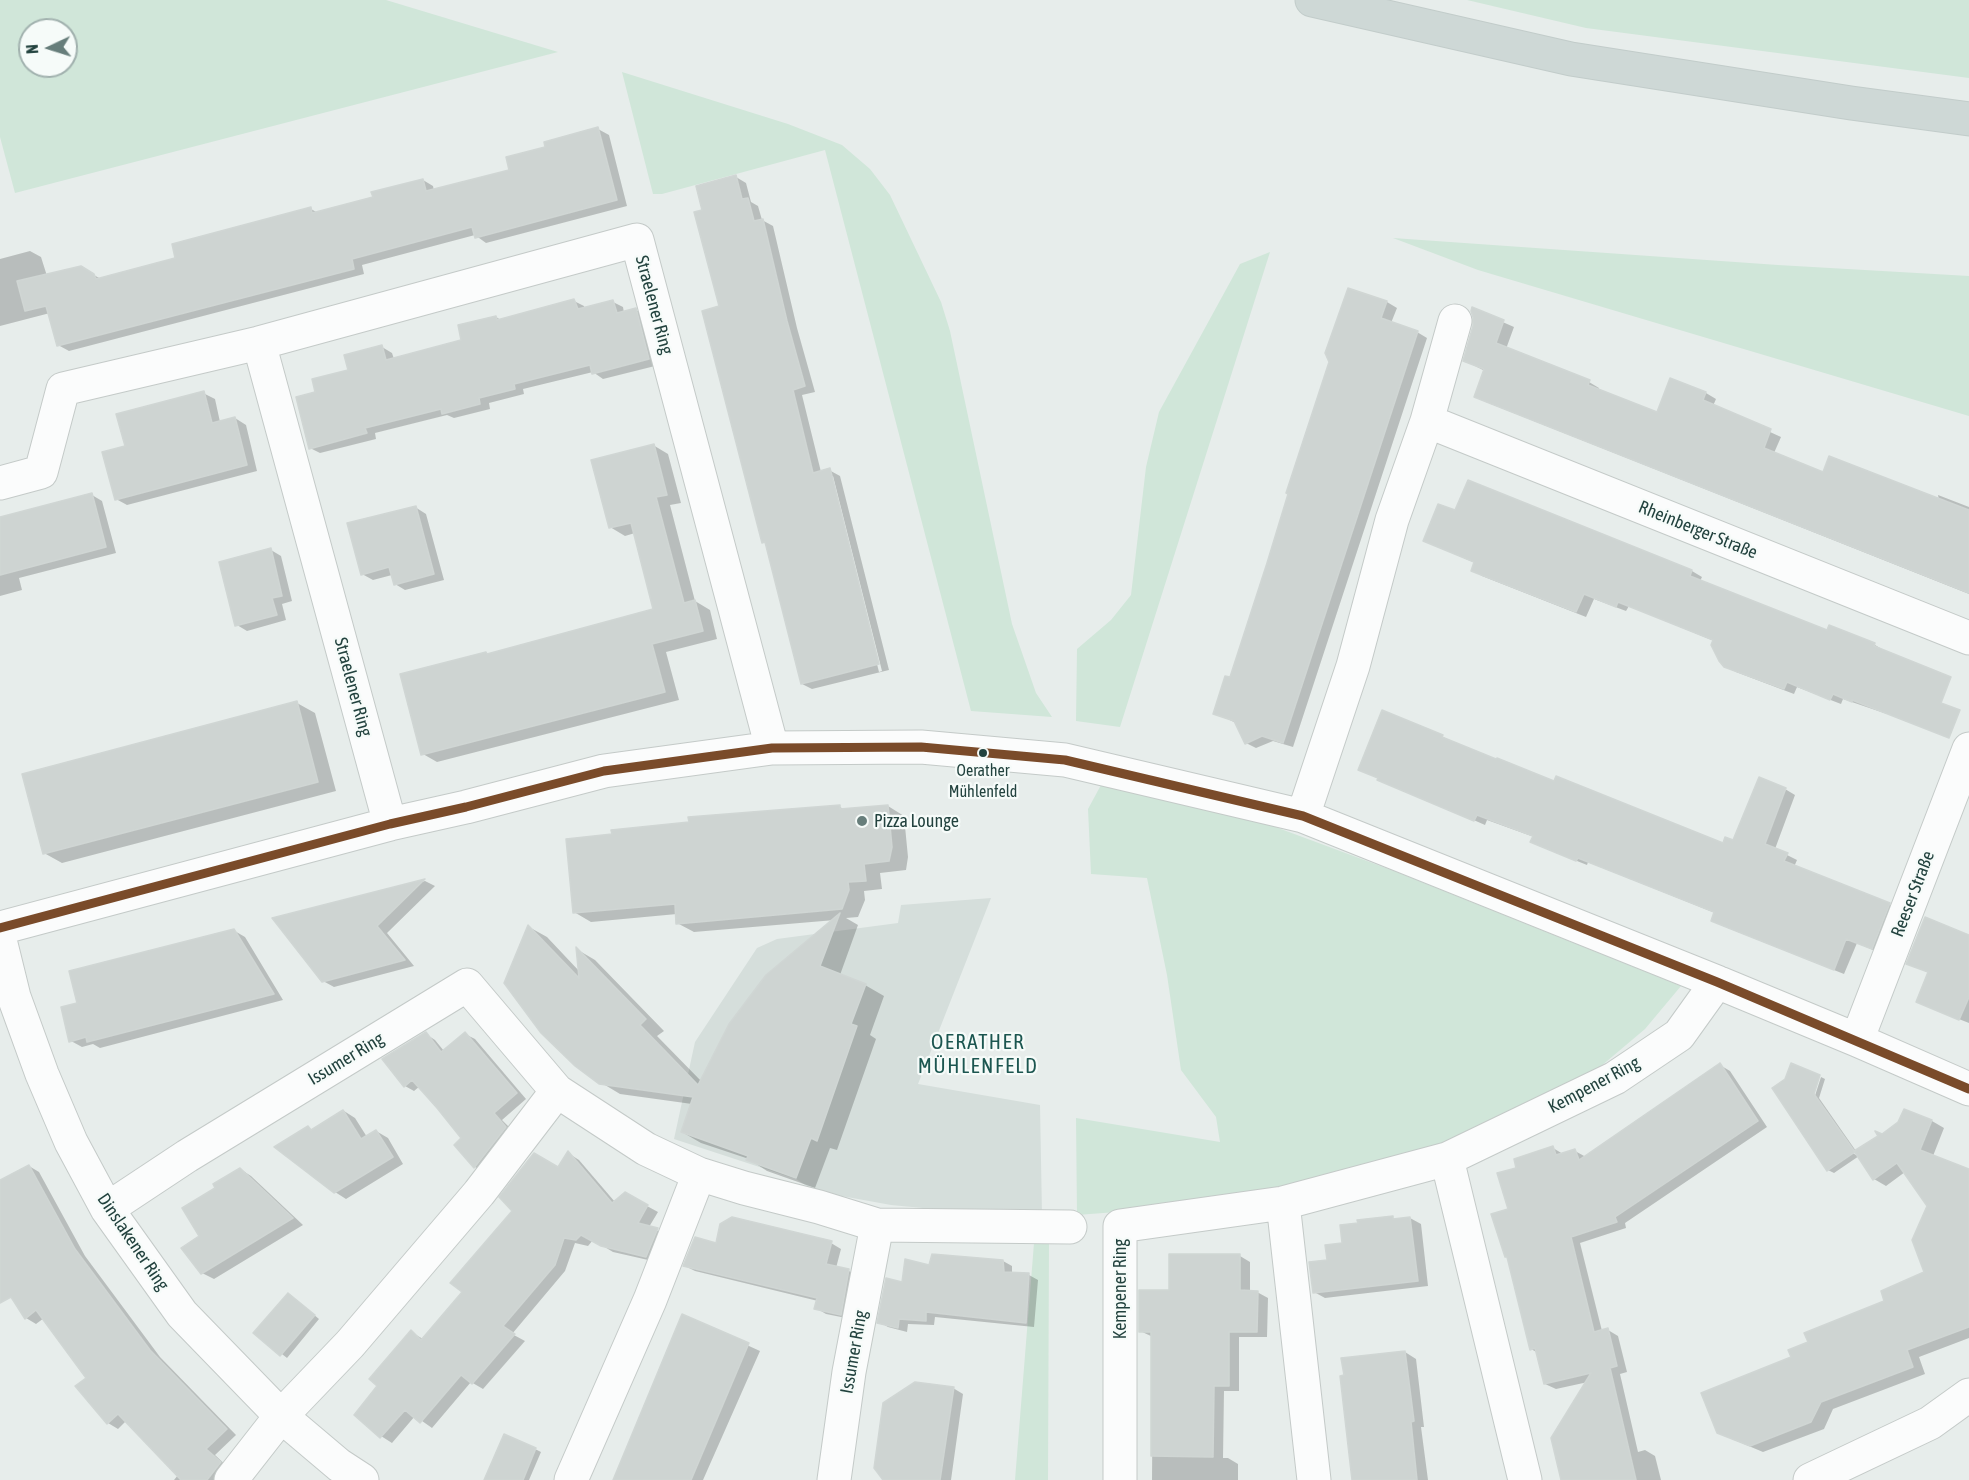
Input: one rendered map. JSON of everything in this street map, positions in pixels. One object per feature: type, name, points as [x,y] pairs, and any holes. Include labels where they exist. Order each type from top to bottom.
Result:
[{"type":"main road","points":[[1312,0],[1571,59],[1969,119]]},
{"type":"street","name":"Straelener Ring","points":[[0,483],[41,472],[63,389],[260,343],[637,240],[772,748]]},
{"type":"street","points":[[1303,816],[1353,666],[1392,520],[1427,421],[1455,321]]},
{"type":"street","name":"Straelener Ring","points":[[260,343],[390,824]]},
{"type":"street","name":"Rheinberger Straße","points":[[1427,421],[1969,638]]},
{"type":"street","points":[[0,928],[390,824],[604,771],[772,748],[921,747],[1065,760],[1303,816],[1717,981],[1969,1089]]},
{"type":"street","name":"Reeser Straße","points":[[1857,1040],[1969,749]]},
{"type":"street","name":"Dinslakener Ring","points":[[0,940],[14,997],[42,1074],[70,1142],[108,1209],[182,1314],[281,1416],[339,1466],[362,1480]]},
{"type":"street","name":"Kempener Ring","points":[[1120,1480],[1120,1226],[1283,1203],[1447,1159],[1615,1078],[1680,1035],[1717,981]]},
{"type":"street","name":"Issumer Ring","points":[[108,1209],[187,1156],[467,985],[557,1091],[646,1149],[699,1174],[877,1225],[1070,1227]]},
{"type":"street","points":[[231,1480],[281,1416],[350,1344],[479,1193],[557,1091]]},
{"type":"street","points":[[1447,1159],[1525,1480]]},
{"type":"street","points":[[571,1480],[650,1300],[699,1174]]},
{"type":"street","points":[[1283,1203],[1314,1480]]},
{"type":"street","name":"Issumer Ring","points":[[834,1480],[849,1372],[877,1225]]},
{"type":"street","points":[[1810,1480],[1930,1423],[1969,1395]]},
{"type":"shaded area","points":[[991,898],[918,1084],[1040,1105],[1042,1215],[975,1213],[891,1205],[814,1191],[796,1179],[674,1139],[695,1042],[757,948],[777,939],[898,923],[901,905]]},
{"type":"green space","points":[[0,0],[386,0],[558,52],[15,193],[0,137]]},
{"type":"green space","points":[[1467,0],[1969,0],[1969,78],[1586,28]]},
{"type":"green space","points":[[622,72],[788,124],[842,145],[870,169],[890,195],[941,302],[950,331],[1012,624],[1036,693],[1052,717],[971,711],[825,150],[662,194],[653,194]]},
{"type":"green space","points":[[1393,238],[1969,276],[1969,416],[1478,270]]},
{"type":"green space","points":[[1270,252],[1120,727],[1076,721],[1077,649],[1111,620],[1131,595],[1146,467],[1159,412],[1240,264]]},
{"type":"green space","points":[[1101,785],[1262,822],[1394,871],[1681,986],[1645,1029],[1581,1083],[1539,1108],[1385,1166],[1195,1206],[1077,1215],[1076,1118],[1220,1142],[1216,1117],[1181,1070],[1167,975],[1147,878],[1091,874],[1088,809]]},
{"type":"green space","points":[[1049,1242],[1048,1480],[1015,1480],[1034,1243]]},
{"type":"building","points":[[598,127],[617,200],[475,238],[472,227],[352,259],[354,269],[57,346],[46,306],[25,311],[17,281],[81,266],[94,274],[96,279],[175,258],[172,244],[311,207],[312,213],[373,197],[371,192],[423,179],[426,191],[509,170],[506,157],[545,147],[544,142]]},
{"type":"building","points":[[736,175],[742,199],[748,198],[754,221],[763,219],[805,386],[793,390],[813,473],[830,468],[879,664],[801,684],[702,311],[719,306],[694,212],[702,210],[696,186]]},
{"type":"building","points":[[1348,288],[1387,301],[1381,318],[1418,331],[1283,743],[1262,736],[1245,744],[1234,721],[1213,714],[1225,676],[1230,677],[1267,563],[1288,494],[1286,493],[1329,362],[1325,353]]},
{"type":"building","points":[[574,299],[578,309],[613,300],[617,313],[636,308],[649,359],[592,374],[590,365],[514,384],[515,389],[479,398],[480,404],[442,414],[441,409],[365,428],[367,433],[309,449],[296,397],[315,392],[312,379],[348,370],[344,355],[382,345],[386,360],[461,340],[458,325],[496,316],[497,320]]},
{"type":"building","points":[[1472,307],[1504,320],[1496,343],[1590,380],[1588,385],[1657,412],[1670,378],[1706,392],[1703,400],[1771,429],[1764,448],[1823,472],[1829,456],[1969,510],[1969,593],[1474,397],[1484,369],[1463,361],[1473,326]]},
{"type":"building","points":[[204,391],[212,423],[235,417],[247,465],[115,500],[102,452],[125,446],[116,414]]},
{"type":"building","points":[[654,444],[667,495],[656,497],[684,603],[695,600],[703,631],[652,644],[665,692],[421,755],[400,674],[486,652],[487,654],[653,609],[631,523],[609,528],[591,460]]},
{"type":"building","points":[[1468,480],[1692,570],[1690,576],[1827,630],[1829,625],[1951,677],[1941,703],[1960,710],[1949,738],[1833,694],[1830,700],[1787,682],[1784,689],[1724,667],[1711,645],[1713,640],[1618,602],[1616,607],[1584,594],[1576,612],[1471,571],[1474,562],[1423,541],[1438,504],[1455,510]]},
{"type":"building","points":[[92,493],[106,547],[0,575],[0,517]]},
{"type":"building","points":[[416,506],[434,574],[394,585],[389,567],[361,575],[347,523]]},
{"type":"building","points":[[271,548],[282,596],[272,598],[277,615],[235,626],[219,562]]},
{"type":"building","points":[[297,701],[318,782],[43,854],[22,774]]},
{"type":"building","points":[[1382,710],[1496,759],[1554,781],[1556,776],[1723,843],[1725,837],[1733,840],[1759,777],[1786,788],[1765,844],[1788,853],[1784,861],[1890,903],[1872,949],[1846,939],[1834,970],[1711,921],[1714,912],[1578,858],[1576,861],[1530,842],[1533,836],[1477,815],[1474,821],[1377,780],[1378,778],[1358,770]]},
{"type":"building","points":[[840,805],[840,809],[888,805],[892,847],[889,861],[864,864],[866,881],[848,882],[849,890],[842,909],[676,924],[675,904],[573,913],[566,839],[612,834],[611,830],[689,822],[688,817]]},
{"type":"building","points":[[425,879],[377,926],[405,960],[322,982],[272,918]]},
{"type":"building","points":[[840,913],[820,966],[866,984],[851,1024],[857,1026],[817,1141],[811,1138],[796,1178],[746,1160],[748,1156],[681,1132],[693,1097],[599,1084],[575,1066],[541,1033],[504,983],[528,925],[579,978],[576,947],[646,1019],[640,1025],[698,1085],[729,1024],[766,975]]},
{"type":"building","points":[[1925,917],[1969,935],[1969,997],[1959,1020],[1916,1002],[1928,972],[1906,964]]},
{"type":"building","points":[[234,929],[274,994],[87,1042],[86,1037],[69,1042],[61,1007],[77,1003],[69,971]]},
{"type":"building","points":[[426,1032],[441,1052],[465,1032],[517,1093],[494,1113],[506,1127],[474,1168],[454,1145],[461,1138],[437,1108],[412,1080],[404,1087],[382,1059]]},
{"type":"building","points":[[1720,1063],[1758,1121],[1615,1217],[1617,1222],[1571,1237],[1594,1332],[1608,1328],[1617,1366],[1610,1368],[1636,1480],[1561,1480],[1551,1438],[1591,1373],[1544,1384],[1535,1348],[1530,1350],[1507,1257],[1505,1257],[1491,1214],[1508,1209],[1497,1173],[1516,1168],[1514,1159],[1553,1146],[1556,1155],[1575,1149],[1579,1160]]},
{"type":"building","points":[[1791,1063],[1820,1075],[1814,1094],[1855,1152],[1827,1171],[1772,1088],[1785,1079]]},
{"type":"building","points":[[1904,1109],[1932,1120],[1920,1150],[1969,1169],[1969,1327],[1907,1350],[1913,1367],[1821,1402],[1811,1422],[1750,1446],[1717,1433],[1701,1393],[1791,1357],[1788,1350],[1808,1342],[1804,1333],[1884,1301],[1881,1291],[1924,1272],[1912,1240],[1927,1206],[1897,1163],[1873,1180],[1854,1151],[1878,1136],[1875,1131],[1882,1134],[1898,1122]]},
{"type":"building","points":[[343,1110],[361,1139],[376,1130],[393,1157],[334,1193],[274,1147],[308,1126],[311,1130]]},
{"type":"building","points":[[568,1151],[612,1203],[625,1192],[648,1205],[638,1223],[658,1228],[646,1257],[601,1246],[581,1235],[576,1240],[564,1238],[555,1265],[503,1326],[515,1334],[472,1384],[461,1375],[420,1423],[405,1410],[380,1438],[354,1415],[377,1386],[369,1379],[411,1330],[421,1340],[462,1292],[450,1283],[512,1211],[499,1197],[534,1153],[558,1167]]},
{"type":"building","points":[[29,1165],[75,1249],[150,1350],[227,1429],[206,1449],[221,1462],[207,1480],[181,1480],[118,1414],[107,1424],[75,1386],[86,1378],[36,1310],[25,1319],[11,1297],[0,1303],[0,1180]]},
{"type":"building","points":[[240,1168],[293,1218],[201,1274],[181,1248],[199,1236],[182,1208],[215,1188],[213,1184]]},
{"type":"building","points":[[1393,1216],[1393,1219],[1410,1217],[1418,1281],[1313,1293],[1309,1262],[1327,1260],[1325,1245],[1342,1243],[1340,1225],[1358,1223],[1357,1220]]},
{"type":"building","points":[[732,1217],[832,1241],[826,1264],[849,1269],[841,1315],[814,1309],[817,1298],[683,1266],[695,1237],[716,1243],[720,1224]]},
{"type":"building","points":[[932,1254],[1003,1260],[1004,1272],[1029,1273],[1026,1323],[926,1312],[926,1321],[899,1319],[898,1328],[877,1323],[886,1278],[902,1282],[905,1259],[929,1265]]},
{"type":"building","points":[[1169,1254],[1240,1254],[1240,1290],[1258,1291],[1257,1332],[1229,1332],[1229,1386],[1214,1386],[1213,1457],[1151,1456],[1151,1332],[1139,1332],[1139,1290],[1169,1290]]},
{"type":"building","points":[[288,1293],[315,1315],[280,1356],[253,1333]]},
{"type":"building","points":[[682,1314],[749,1343],[691,1480],[613,1480]]},
{"type":"building","points":[[1405,1351],[1414,1421],[1411,1422],[1417,1480],[1352,1480],[1340,1376],[1344,1375],[1341,1358]]},
{"type":"building","points":[[915,1382],[954,1387],[940,1480],[883,1480],[874,1468],[883,1403]]},
{"type":"building","points":[[504,1434],[536,1448],[523,1480],[484,1480]]},
{"type":"transit line","points":[[0,928],[390,824],[604,771],[772,748],[921,747],[1065,760],[1303,816],[1717,982],[1969,1089]]},
{"type":"place","name":"Oerather Mühlenfeld","points":[[983,753]]},
{"type":"place","name":"Pizza Lounge","points":[[862,821]]},
{"type":"district","name":"OERATHER MÜHLENFELD","points":[[978,1054]]}]
